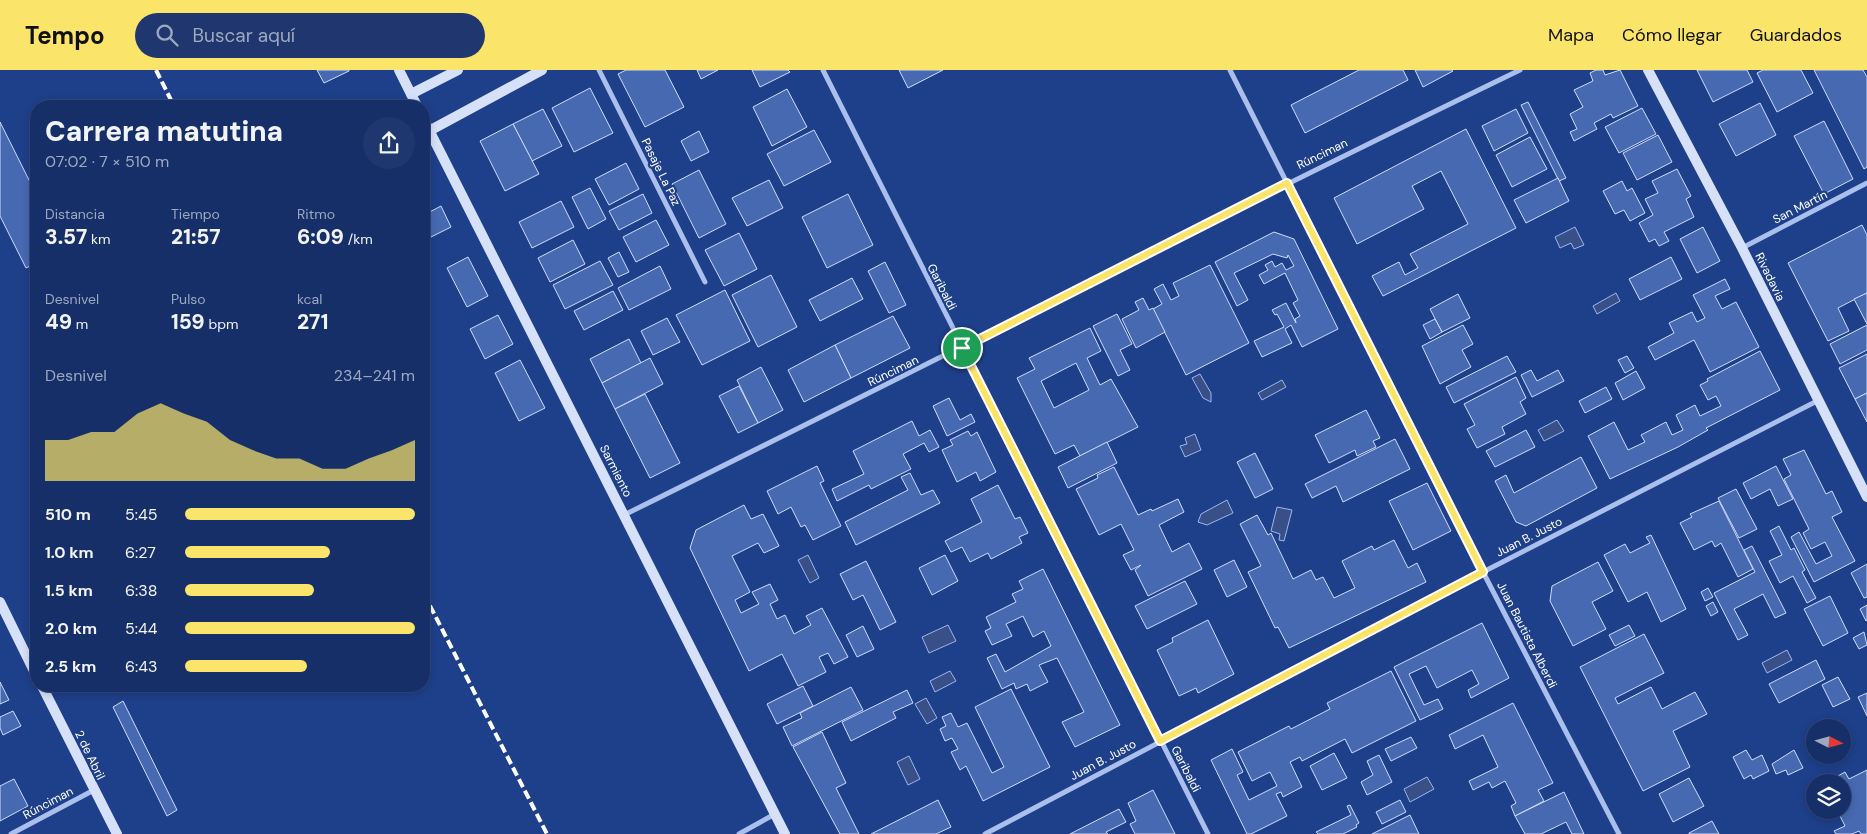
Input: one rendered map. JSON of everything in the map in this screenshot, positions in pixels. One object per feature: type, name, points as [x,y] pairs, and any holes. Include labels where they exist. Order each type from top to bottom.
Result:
[{"type":"street","points":[[399,70],[414,100]]},
{"type":"street","points":[[411,94],[458,70]]},
{"type":"street","points":[[430,130],[542,70]]},
{"type":"street","name":"Pasaje La Paz","points":[[599,70],[705,282]]},
{"type":"street","name":"Garibaldi","points":[[823,70],[1208,834]]},
{"type":"street","name":"Juan Bautista Alberdi","points":[[1230,70],[1483,572],[1619,834]]},
{"type":"street","name":"Rúnciman","points":[[624,514],[962,348],[1287,183],[1520,70]]},
{"type":"street","name":"Rivadavia","points":[[1648,70],[1742,248],[1867,498]]},
{"type":"street","name":"Sarmiento","points":[[430,133],[785,834]]},
{"type":"street","name":"San Martín","points":[[1742,248],[1867,184]]},
{"type":"street","name":"Juan B. Justo","points":[[985,834],[1483,572],[1817,401]]},
{"type":"street","points":[[0,602],[30,662]]},
{"type":"street","name":"2 de Abril","points":[[45,692],[117,834]]},
{"type":"street","name":"Rúnciman","points":[[11,834],[94,790]]},
{"type":"street","points":[[739,834],[775,814]]},
{"type":"water","points":[[1575,227],[1584,245],[1574,249],[1571,243],[1560,248],[1555,237]]},
{"type":"water","points":[[1616,293],[1620,301],[1597,314],[1593,306]]},
{"type":"water","points":[[1200,374],[1211,393],[1211,402],[1203,398],[1192,378]]},
{"type":"water","points":[[1282,380],[1286,387],[1262,400],[1258,393]]},
{"type":"water","points":[[1557,420],[1564,431],[1544,441],[1538,430]]},
{"type":"water","points":[[1195,434],[1201,450],[1185,457],[1180,446],[1187,444],[1185,438]]},
{"type":"water","points":[[1227,500],[1233,513],[1207,525],[1198,522],[1201,514]]},
{"type":"water","points":[[1277,507],[1292,510],[1284,541],[1279,540],[1280,534],[1271,531]]},
{"type":"water","points":[[808,555],[819,578],[810,583],[798,560]]},
{"type":"water","points":[[948,625],[956,641],[929,653],[922,637]]},
{"type":"water","points":[[1787,650],[1792,660],[1767,673],[1762,663]]},
{"type":"water","points":[[950,671],[956,681],[935,692],[930,681]]},
{"type":"water","points":[[926,698],[937,718],[927,724],[915,704]]},
{"type":"water","points":[[909,756],[920,779],[908,785],[897,762]]},
{"type":"water","points":[[1427,777],[1434,789],[1410,802],[1404,789]]},
{"type":"building","points":[[317,70],[349,70],[349,71],[324,83]]},
{"type":"building","points":[[626,70],[665,70],[684,107],[645,127],[618,74]]},
{"type":"building","points":[[697,70],[718,70],[701,79]]},
{"type":"building","points":[[752,70],[788,70],[790,72],[760,87]]},
{"type":"building","points":[[899,70],[943,70],[908,88]]},
{"type":"building","points":[[1359,70],[1403,70],[1408,80],[1305,133],[1291,105]]},
{"type":"building","points":[[1415,70],[1452,70],[1453,71],[1423,87]]},
{"type":"building","points":[[1596,70],[1603,70],[1605,75],[1620,70],[1638,106],[1613,118],[1611,114],[1594,123],[1597,129],[1574,141],[1570,132],[1577,129],[1570,114],[1583,107],[1574,90],[1593,81],[1590,73]]},
{"type":"building","points":[[1697,70],[1747,70],[1753,82],[1713,102]]},
{"type":"building","points":[[1763,70],[1801,70],[1813,93],[1777,112],[1757,73]]},
{"type":"building","points":[[1814,70],[1863,70],[1867,77],[1867,167],[1864,169]]},
{"type":"building","points":[[590,88],[613,133],[574,152],[552,108]]},
{"type":"building","points":[[787,89],[807,127],[772,146],[753,107]]},
{"type":"building","points":[[1528,102],[1566,178],[1559,181],[1521,105]]},
{"type":"building","points":[[1760,103],[1776,135],[1736,156],[1719,124]]},
{"type":"building","points":[[1642,108],[1656,134],[1619,153],[1605,127]]},
{"type":"building","points":[[543,109],[562,146],[532,161],[513,124]]},
{"type":"building","points":[[1516,109],[1528,133],[1494,151],[1482,126]]},
{"type":"building","points":[[1824,121],[1853,179],[1824,194],[1794,136]]},
{"type":"building","points":[[0,122],[30,182],[30,266],[26,268],[0,216]]},
{"type":"building","points":[[513,124],[539,174],[505,191],[480,141]]},
{"type":"building","points":[[1466,129],[1516,228],[1383,296],[1372,276],[1399,262],[1405,275],[1418,268],[1410,254],[1468,224],[1441,171],[1412,186],[1424,209],[1357,244],[1334,198]]},
{"type":"building","points":[[814,130],[831,162],[784,186],[767,154]]},
{"type":"building","points":[[699,131],[709,152],[691,161],[681,141]]},
{"type":"building","points":[[1658,135],[1672,162],[1637,180],[1623,153]]},
{"type":"building","points":[[1530,137],[1547,169],[1512,187],[1496,155]]},
{"type":"building","points":[[626,163],[639,189],[609,205],[595,179]]},
{"type":"building","points":[[1677,169],[1691,196],[1686,199],[1694,217],[1664,232],[1669,241],[1659,246],[1655,239],[1649,242],[1639,223],[1653,215],[1645,199],[1658,193],[1652,181]]},
{"type":"building","points":[[699,170],[726,224],[699,238],[672,184]]},
{"type":"building","points":[[1558,178],[1569,201],[1526,223],[1514,200]]},
{"type":"building","points":[[769,180],[783,208],[747,226],[732,198]]},
{"type":"building","points":[[1622,181],[1627,191],[1632,188],[1645,213],[1630,221],[1624,210],[1615,214],[1603,191]]},
{"type":"building","points":[[590,188],[606,219],[588,229],[572,197]]},
{"type":"building","points":[[643,194],[652,213],[619,230],[609,211]]},
{"type":"building","points":[[848,194],[873,245],[827,268],[802,217]]},
{"type":"building","points":[[561,201],[574,227],[532,248],[519,222]]},
{"type":"building","points":[[441,206],[451,227],[430,238],[430,212]]},
{"type":"building","points":[[656,220],[669,245],[636,262],[623,237]]},
{"type":"building","points":[[1862,225],[1867,235],[1867,293],[1838,308],[1849,331],[1828,341],[1788,263]]},
{"type":"building","points":[[1703,227],[1720,261],[1697,273],[1680,239]]},
{"type":"building","points":[[1274,232],[1294,239],[1338,329],[1302,347],[1291,325],[1285,329],[1292,343],[1262,357],[1254,341],[1284,327],[1277,314],[1275,315],[1272,310],[1286,303],[1296,323],[1295,319],[1300,316],[1293,303],[1298,300],[1285,273],[1264,284],[1259,275],[1268,270],[1265,265],[1272,261],[1275,267],[1282,263],[1286,270],[1294,266],[1288,255],[1287,258],[1273,254],[1234,273],[1248,300],[1237,306],[1215,262]]},
{"type":"building","points":[[739,233],[757,269],[724,286],[705,250]]},
{"type":"building","points":[[573,240],[585,264],[550,282],[538,258]]},
{"type":"building","points":[[619,252],[629,272],[618,277],[608,258]]},
{"type":"building","points":[[468,257],[488,296],[467,307],[447,268]]},
{"type":"building","points":[[1671,257],[1682,279],[1640,300],[1629,279]]},
{"type":"building","points":[[600,261],[613,285],[565,309],[553,285]]},
{"type":"building","points":[[885,262],[906,305],[889,313],[868,271]]},
{"type":"building","points":[[1210,265],[1249,343],[1186,375],[1153,309],[1162,304],[1154,289],[1163,284],[1171,300],[1179,296],[1173,283]]},
{"type":"building","points":[[660,266],[671,289],[629,310],[618,288]]},
{"type":"building","points":[[771,275],[797,327],[758,347],[732,295]]},
{"type":"building","points":[[852,278],[863,299],[820,321],[809,300]]},
{"type":"building","points":[[1725,279],[1730,289],[1715,296],[1722,309],[1736,302],[1759,347],[1710,372],[1694,340],[1655,360],[1648,347],[1674,333],[1669,323],[1692,312],[1697,322],[1705,318],[1693,295]]},
{"type":"building","points":[[725,290],[750,341],[702,365],[676,315]]},
{"type":"building","points":[[613,291],[623,310],[584,330],[574,311]]},
{"type":"building","points":[[1867,293],[1867,324],[1854,299]]},
{"type":"building","points":[[1458,294],[1470,318],[1442,332],[1430,309]]},
{"type":"building","points":[[1143,298],[1149,310],[1153,308],[1165,332],[1136,348],[1122,319],[1139,310],[1135,302]]},
{"type":"building","points":[[1117,314],[1132,344],[1120,350],[1130,370],[1118,376],[1093,326]]},
{"type":"building","points":[[498,315],[513,344],[485,359],[470,329]]},
{"type":"building","points":[[893,316],[910,348],[851,378],[835,345]]},
{"type":"building","points":[[667,318],[680,342],[653,355],[641,331]]},
{"type":"building","points":[[1435,319],[1442,332],[1430,339],[1423,325]]},
{"type":"building","points":[[1463,325],[1473,344],[1462,350],[1471,367],[1440,384],[1422,346]]},
{"type":"building","points":[[1867,325],[1867,350],[1840,364],[1830,344]]},
{"type":"building","points":[[1090,328],[1101,351],[1087,358],[1100,385],[1111,379],[1138,427],[1080,456],[1074,445],[1055,454],[1017,378],[1035,369],[1029,358]],"holes":[[[1076,363],[1089,390],[1054,408],[1041,381]]]},
{"type":"building","points":[[629,339],[641,363],[602,383],[590,359]]},
{"type":"building","points":[[835,345],[851,378],[804,402],[788,370]]},
{"type":"building","points":[[1760,351],[1780,390],[1706,428],[1708,430],[1678,447],[1610,479],[1588,436],[1614,422],[1628,450],[1645,442],[1641,435],[1666,422],[1672,435],[1683,430],[1676,415],[1695,405],[1700,416],[1721,406],[1716,396],[1708,400],[1700,385],[1708,381],[1707,379]]},
{"type":"building","points":[[1867,354],[1867,393],[1855,399],[1839,368]]},
{"type":"building","points":[[1507,356],[1516,372],[1454,403],[1446,387]]},
{"type":"building","points":[[1627,356],[1634,368],[1625,373],[1618,360]]},
{"type":"building","points":[[650,358],[663,384],[615,409],[602,383]]},
{"type":"building","points":[[520,360],[545,408],[519,421],[495,373]]},
{"type":"building","points":[[761,367],[783,410],[758,423],[737,380]]},
{"type":"building","points":[[1531,370],[1537,381],[1558,370],[1564,381],[1532,397],[1521,375]]},
{"type":"building","points":[[1636,371],[1645,388],[1623,400],[1615,383]]},
{"type":"building","points":[[1516,377],[1526,398],[1520,402],[1526,414],[1502,427],[1505,434],[1477,448],[1467,429],[1475,425],[1464,404]]},
{"type":"building","points":[[739,386],[758,423],[738,433],[719,396]]},
{"type":"building","points":[[1606,387],[1612,399],[1585,413],[1579,401]]},
{"type":"building","points":[[1867,393],[1867,422],[1855,399]]},
{"type":"building","points":[[645,394],[680,463],[650,478],[615,409]]},
{"type":"building","points":[[949,398],[960,420],[971,414],[975,422],[947,436],[933,406]]},
{"type":"building","points":[[1366,410],[1380,438],[1373,441],[1376,447],[1357,456],[1355,450],[1329,463],[1315,435]]},
{"type":"building","points":[[912,421],[919,436],[930,430],[939,447],[929,452],[924,443],[903,454],[911,469],[871,489],[869,485],[837,501],[832,489],[864,474],[853,451]]},
{"type":"building","points":[[1526,430],[1535,447],[1495,467],[1486,451]]},
{"type":"building","points":[[968,431],[971,436],[977,432],[996,472],[980,481],[976,472],[957,482],[942,450],[953,445],[950,440]]},
{"type":"building","points":[[1395,439],[1410,469],[1343,502],[1336,486],[1312,498],[1305,484]]},
{"type":"building","points":[[1107,442],[1117,463],[1068,488],[1058,467]]},
{"type":"building","points":[[1804,450],[1826,494],[1832,491],[1842,512],[1832,517],[1855,561],[1814,582],[1791,537],[1799,532],[1816,564],[1832,556],[1825,542],[1811,549],[1803,533],[1809,529],[1784,479],[1791,475],[1783,459]]},
{"type":"building","points":[[1255,453],[1273,489],[1255,498],[1237,462]]},
{"type":"building","points":[[1581,457],[1597,488],[1526,526],[1516,522],[1495,481],[1506,475],[1514,493]]},
{"type":"building","points":[[817,466],[824,481],[820,483],[841,526],[813,540],[805,525],[801,527],[791,507],[778,514],[767,491]]},
{"type":"building","points":[[1776,466],[1793,499],[1778,506],[1770,489],[1751,499],[1743,483]]},
{"type":"building","points":[[1114,467],[1138,515],[1178,499],[1184,512],[1159,525],[1172,552],[1189,543],[1202,569],[1148,596],[1135,570],[1141,565],[1131,570],[1123,555],[1134,550],[1121,524],[1099,535],[1076,489],[1098,478],[1097,475]]},
{"type":"building","points":[[910,473],[921,495],[933,490],[940,503],[856,545],[845,522],[908,490],[901,477]]},
{"type":"building","points":[[1427,483],[1451,531],[1413,550],[1389,501]]},
{"type":"building","points":[[998,485],[1015,519],[1020,517],[1028,533],[1019,537],[1022,543],[991,559],[988,553],[970,562],[962,547],[951,552],[945,541],[982,522],[971,499]]},
{"type":"building","points":[[1736,489],[1757,529],[1739,538],[1718,498]]},
{"type":"building","points":[[1719,501],[1753,569],[1738,577],[1721,543],[1715,547],[1712,541],[1694,550],[1680,523],[1692,517],[1690,514]]},
{"type":"building","points":[[744,505],[751,519],[763,514],[779,546],[764,553],[758,543],[732,556],[750,592],[735,600],[741,613],[759,604],[752,592],[770,584],[778,600],[770,604],[777,619],[785,615],[794,634],[811,625],[806,616],[822,608],[848,657],[834,664],[828,653],[819,657],[826,672],[798,686],[782,654],[749,671],[690,548],[696,530]]},
{"type":"building","points":[[1257,515],[1268,535],[1271,533],[1293,579],[1311,570],[1316,580],[1323,577],[1334,598],[1355,588],[1342,561],[1372,546],[1374,550],[1394,540],[1408,568],[1417,563],[1426,582],[1289,648],[1278,627],[1275,628],[1248,572],[1261,566],[1240,524]]},
{"type":"building","points":[[1779,526],[1791,550],[1794,548],[1805,570],[1802,572],[1816,598],[1807,603],[1793,576],[1780,583],[1769,561],[1782,555],[1770,531]]},
{"type":"building","points":[[1651,535],[1686,609],[1661,622],[1647,592],[1628,602],[1604,555],[1625,544],[1630,553],[1650,543],[1646,537]]},
{"type":"building","points":[[1752,546],[1786,613],[1775,618],[1763,594],[1734,609],[1748,635],[1738,640],[1714,593],[1755,572],[1744,550]]},
{"type":"building","points":[[945,555],[958,581],[932,595],[919,568]]},
{"type":"building","points":[[1234,560],[1247,587],[1227,597],[1214,570]]},
{"type":"building","points":[[866,561],[896,622],[880,630],[863,595],[853,600],[840,574]]},
{"type":"building","points":[[1598,562],[1613,591],[1592,602],[1606,629],[1573,646],[1550,601],[1552,586]]},
{"type":"building","points":[[1867,564],[1867,597],[1864,598],[1851,573]]},
{"type":"building","points":[[1043,569],[1120,725],[1075,747],[1062,722],[1084,712],[1057,658],[1039,665],[1048,682],[1030,691],[1027,684],[1016,689],[1014,683],[1002,689],[987,658],[996,654],[1005,672],[1051,646],[1044,631],[1033,637],[1023,616],[1006,624],[1012,636],[992,645],[985,631],[991,628],[986,617],[1016,602],[1012,594],[1023,589],[1019,581]]},
{"type":"building","points":[[1185,581],[1197,604],[1147,629],[1135,606]]},
{"type":"building","points":[[1708,588],[1713,597],[1705,601],[1701,592]]},
{"type":"building","points":[[1830,596],[1848,633],[1823,646],[1804,609]]},
{"type":"building","points":[[1713,602],[1718,612],[1711,616],[1706,606]]},
{"type":"building","points":[[1867,605],[1867,620],[1866,621],[1860,609]]},
{"type":"building","points":[[1208,620],[1234,674],[1198,693],[1196,688],[1179,696],[1157,650],[1173,642],[1172,638]]},
{"type":"building","points":[[1482,623],[1509,678],[1471,698],[1468,690],[1479,684],[1472,670],[1437,688],[1426,666],[1409,674],[1424,705],[1438,699],[1443,709],[1420,720],[1394,667]]},
{"type":"building","points":[[1629,625],[1635,636],[1615,646],[1609,635]]},
{"type":"building","points":[[863,626],[874,649],[857,657],[846,635]]},
{"type":"building","points":[[1864,632],[1867,645],[1859,649],[1853,638]]},
{"type":"building","points":[[1644,634],[1664,673],[1615,698],[1618,704],[1651,687],[1662,709],[1695,692],[1707,714],[1673,731],[1690,767],[1643,791],[1580,667]]},
{"type":"building","points":[[1816,660],[1825,679],[1779,703],[1769,684]]},
{"type":"building","points":[[1391,671],[1416,721],[1352,753],[1345,739],[1302,761],[1300,757],[1290,762],[1302,787],[1283,797],[1281,792],[1276,794],[1287,816],[1251,834],[1247,834],[1211,760],[1232,749],[1243,772],[1237,775],[1249,800],[1277,786],[1270,772],[1252,781],[1238,752],[1289,726],[1291,729],[1330,709],[1327,703]]},
{"type":"building","points":[[1838,677],[1850,699],[1833,707],[1822,685]]},
{"type":"building","points":[[0,682],[9,700],[0,704]]},
{"type":"building","points":[[803,686],[813,706],[777,724],[767,704]]},
{"type":"building","points":[[851,687],[863,710],[792,746],[783,727],[802,718],[800,713]]},
{"type":"building","points":[[1011,689],[1050,767],[983,801],[966,766],[960,770],[951,752],[958,749],[952,738],[945,741],[940,729],[946,726],[942,717],[951,713],[958,727],[967,723],[992,773],[1004,767],[975,707]]},
{"type":"building","points":[[907,690],[913,703],[893,712],[896,718],[851,741],[842,722]]},
{"type":"building","points":[[1867,693],[1867,716],[1858,697]]},
{"type":"building","points":[[123,701],[177,810],[167,816],[113,707]]},
{"type":"building","points":[[1513,703],[1553,783],[1538,790],[1544,801],[1515,816],[1511,806],[1516,803],[1505,781],[1492,788],[1489,782],[1473,790],[1469,781],[1498,767],[1483,735],[1455,749],[1449,735]]},
{"type":"building","points":[[13,711],[21,726],[3,735],[0,728],[0,717]]},
{"type":"building","points":[[822,732],[846,783],[836,788],[859,834],[840,834],[793,747]]},
{"type":"building","points":[[1411,737],[1417,748],[1391,761],[1385,749]]},
{"type":"building","points":[[1746,750],[1752,760],[1762,755],[1769,771],[1753,779],[1751,775],[1744,779],[1733,757]]},
{"type":"building","points":[[1794,750],[1803,768],[1788,775],[1786,770],[1776,774],[1772,764]]},
{"type":"building","points":[[1334,753],[1347,778],[1322,790],[1310,766]]},
{"type":"building","points":[[1379,755],[1392,782],[1367,795],[1361,782],[1373,775],[1367,761]]},
{"type":"building","points":[[1867,770],[1867,834],[1861,834],[1859,831],[1852,834],[1836,834],[1834,831],[1845,826],[1842,819],[1851,819],[1851,778]]},
{"type":"building","points":[[1689,778],[1704,806],[1673,822],[1659,794]]},
{"type":"building","points":[[14,779],[28,806],[0,821],[0,786]]},
{"type":"building","points":[[1153,790],[1175,834],[1135,834],[1130,824],[1136,821],[1128,803]]},
{"type":"building","points":[[1564,792],[1584,834],[1572,834],[1566,822],[1541,834],[1525,834],[1515,816]]},
{"type":"building","points":[[938,800],[951,827],[936,834],[871,834]]},
{"type":"building","points":[[1400,800],[1406,812],[1382,824],[1376,812]]},
{"type":"building","points":[[1350,805],[1359,823],[1356,825],[1357,827],[1343,834],[1318,834],[1316,832],[1351,815],[1347,806]]},
{"type":"building","points":[[1119,809],[1126,822],[1106,832],[1108,834],[1070,834]]},
{"type":"building","points":[[1410,815],[1419,834],[1372,834]]},
{"type":"building","points":[[1712,821],[1719,834],[1689,834],[1689,833]]},
{"type":"railway","points":[[156,70],[171,100]]},
{"type":"railway","points":[[430,606],[547,834]]},
{"type":"route","points":[[1287,183],[1483,572],[1160,741],[962,348],[1287,183]]}]
